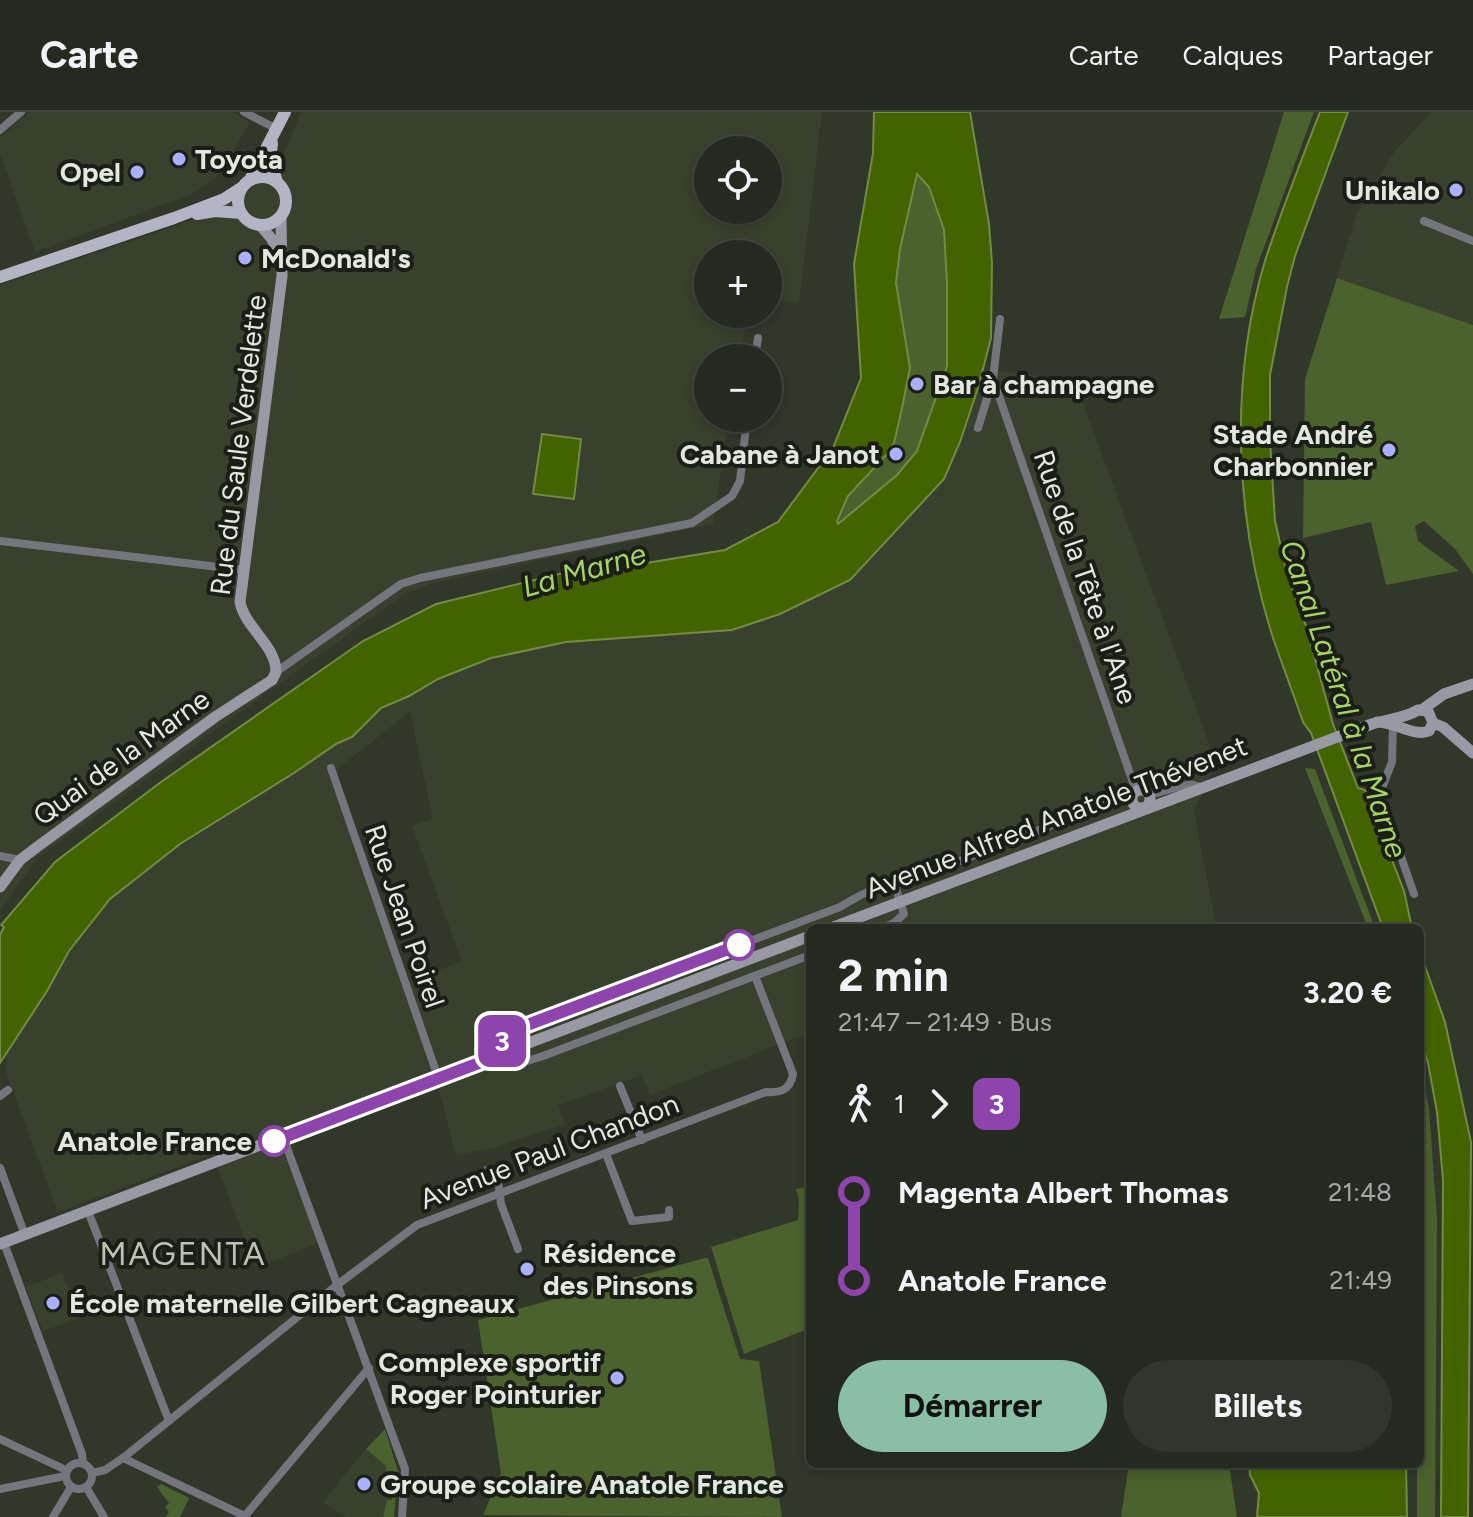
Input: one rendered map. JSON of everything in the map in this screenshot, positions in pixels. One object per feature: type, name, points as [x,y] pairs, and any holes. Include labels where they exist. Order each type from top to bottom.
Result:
[{"type":"main road","points":[[275,132],[270,160],[277,182],[285,193],[285,207],[281,216],[260,225],[252,223],[241,213],[238,200],[285,112]]},
{"type":"main road","points":[[0,277],[174,218],[224,199],[246,184],[264,177],[277,182]]},
{"type":"main road","points":[[174,218],[215,211],[241,213]]},
{"type":"main road","name":"Rue du Saule Verdelette","points":[[276,672],[274,660],[242,609],[244,570],[283,262],[281,216]]},
{"type":"main road","name":"Rue du Saule Verdelette","points":[[260,225],[271,238],[283,262]]},
{"type":"main road","name":"Quai de la Marne","points":[[0,887],[20,860],[215,717],[272,680],[276,672]]},
{"type":"main road","points":[[1412,729],[1411,715],[1437,698],[1473,684]]},
{"type":"main road","points":[[1425,733],[1451,693]]},
{"type":"main road","points":[[1423,709],[1473,753]]},
{"type":"main road","name":"Avenue Alfred Anatole Thévenet","points":[[842,924],[1121,817],[1137,800],[1201,787],[1368,725],[1411,715]]},
{"type":"main road","points":[[1368,725],[1393,723],[1457,741]]},
{"type":"main road","points":[[1137,800],[1150,801],[1149,795]]},
{"type":"main road","points":[[2,1244],[806,938]]},
{"type":"street","points":[[0,130],[21,112]]},
{"type":"street","points":[[244,112],[275,132]]},
{"type":"street","points":[[1424,221],[1473,241]]},
{"type":"street","points":[[978,428],[993,379],[1000,319]]},
{"type":"street","points":[[757,344],[758,338]]},
{"type":"street","name":"Rue de la Tête à l'Ane","points":[[993,379],[1137,800]]},
{"type":"street","points":[[276,672],[287,668],[401,584],[692,523],[732,496],[740,481],[745,432]]},
{"type":"street","points":[[0,541],[244,570]]},
{"type":"street","points":[[1393,723],[1391,769],[1381,790],[1381,799],[1414,894]]},
{"type":"street","name":"Rue Jean Poirel","points":[[331,768],[438,1077]]},
{"type":"street","points":[[1149,795],[1190,784],[1201,787]]},
{"type":"street","points":[[806,957],[543,1056],[524,1062],[505,1061],[500,1055],[499,1046],[503,1038],[514,1030],[840,907],[865,893],[884,886],[895,886],[1137,800]]},
{"type":"street","points":[[0,856],[20,860]]},
{"type":"street","points":[[892,924],[904,914],[895,886]]},
{"type":"street","name":"Avenue Paul Chandon","points":[[92,1473],[105,1470],[123,1458],[337,1285],[417,1225],[766,1092],[780,1092],[789,1086],[793,1074],[755,976]]},
{"type":"street","points":[[620,1086],[642,1140]]},
{"type":"street","points":[[0,1096],[8,1090]]},
{"type":"street","points":[[283,1137],[405,1469],[402,1517]]},
{"type":"street","points":[[606,1154],[632,1221],[669,1217],[669,1210]]},
{"type":"street","points":[[0,1168],[25,1235]]},
{"type":"street","points":[[487,1170],[494,1172],[518,1249]]},
{"type":"street","points":[[88,1211],[169,1421]]},
{"type":"street","points":[[0,1439],[66,1473],[71,1487],[78,1490],[91,1481],[92,1473],[83,1463],[2,1244]]},
{"type":"street","points":[[123,1458],[244,1516],[369,1368]]},
{"type":"street","points":[[0,1489],[66,1473],[72,1464],[83,1463]]},
{"type":"street","points":[[53,1517],[71,1487]]},
{"type":"street","points":[[86,1487],[104,1517]]},
{"type":"shaded area","points":[[29,112],[232,112],[250,122],[219,175],[192,194],[35,252],[0,153],[0,138]]},
{"type":"shaded area","points":[[301,112],[822,112],[799,302],[782,301],[782,240],[694,240],[694,328],[745,328],[743,344],[694,344],[694,432],[727,432],[713,524],[432,583],[403,595],[37,858],[0,911],[0,285],[193,220],[281,162]]},
{"type":"shaded area","points":[[874,112],[970,112],[989,224],[991,338],[960,442],[944,479],[850,580],[780,614],[732,630],[566,642],[491,658],[438,679],[381,708],[352,737],[336,744],[180,844],[110,899],[69,951],[0,1063],[0,935],[4,927],[1,925],[55,862],[161,782],[363,641],[436,604],[567,572],[592,572],[725,550],[778,522],[833,448],[861,378],[854,264],[873,153]],"holes":[[[917,174],[929,187],[944,230],[947,366],[917,451],[897,475],[838,524],[848,496],[894,443],[910,368],[896,283],[900,249]]]},
{"type":"shaded area","points":[[1284,112],[1314,112],[1256,269],[1245,317],[1219,319]]},
{"type":"shaded area","points":[[1320,112],[1348,112],[1295,256],[1270,375],[1275,521],[1287,573],[1306,626],[1333,724],[1358,788],[1365,790],[1404,891],[1411,924],[1382,924],[1272,635],[1250,544],[1241,449],[1246,353],[1253,307],[1265,261]]},
{"type":"shaded area","points":[[1432,112],[1473,112],[1473,325],[1337,278],[1357,212],[1395,151]]},
{"type":"shaded area","points":[[917,173],[929,187],[944,230],[947,366],[917,451],[897,475],[838,524],[848,496],[894,443],[902,408],[910,368],[896,283],[900,249]]},
{"type":"shaded area","name":"Stade André Charbonnier","points":[[1337,278],[1473,325],[1473,574],[1455,549],[1424,521],[1415,526],[1418,541],[1459,571],[1386,585],[1371,522],[1303,538],[1305,379]]},
{"type":"shaded area","points":[[983,369],[1074,380],[1216,762],[1194,811],[1215,921],[1213,924],[806,924],[806,1034],[650,1095],[642,1075],[558,1105],[565,1124],[497,1147],[456,1155],[438,1086],[442,1073],[409,982],[462,961],[412,826],[433,819],[410,712],[329,775],[433,1074],[276,1133],[319,1243],[256,1267],[212,1154],[58,1212],[6,1072],[7,1054],[69,951],[110,899],[180,844],[336,744],[352,737],[381,708],[438,679],[491,658],[566,642],[732,630],[780,614],[850,580],[944,479],[960,442]]},
{"type":"shaded area","points":[[542,434],[581,439],[574,499],[533,494]]},
{"type":"shaded area","points":[[1305,768],[1315,769],[1373,924],[1366,924]]},
{"type":"shaded area","points":[[1424,963],[1445,1022],[1471,1142],[1468,1517],[1441,1517],[1443,1180],[1437,1112],[1424,1050]]},
{"type":"shaded area","points":[[1424,1085],[1429,1108],[1437,1219],[1435,1517],[1417,1517],[1417,1468],[1424,1468]]},
{"type":"shaded area","points":[[806,1187],[806,1330],[744,1354],[711,1247],[798,1220],[796,1189]]},
{"type":"shaded area","name":"Complexe sportif Roger Pointurier","points":[[708,1258],[740,1359],[759,1361],[782,1517],[483,1515],[501,1473],[478,1320]]},
{"type":"shaded area","name":"École maternelle Gilbert Cagneaux","points":[[62,1273],[79,1318],[43,1331],[26,1287]]},
{"type":"shaded area","points":[[385,1429],[398,1471],[394,1517],[383,1517],[387,1500],[392,1500],[393,1490],[389,1489],[386,1466],[366,1449]]},
{"type":"shaded area","name":"Groupe scolaire Anatole France","points":[[366,1449],[387,1466],[393,1489],[392,1501],[383,1509],[383,1517],[346,1517],[323,1502]]},
{"type":"shaded area","points":[[1128,1468],[1230,1468],[1237,1517],[1121,1517]]},
{"type":"shaded area","points":[[1249,1468],[1406,1468],[1407,1517],[1257,1517],[1259,1493]]},
{"type":"shaded area","points":[[161,1484],[189,1498],[180,1517],[166,1517],[169,1512],[165,1507],[169,1503],[157,1487]]},
{"type":"bus line","name":"3","points":[[274,1141],[500,1055],[499,1046],[503,1038],[514,1030],[739,945]]},
{"type":"place","name":"Toyota","points":[[179,159]]},
{"type":"place","name":"Opel","points":[[137,172]]},
{"type":"place","name":"Unikalo","points":[[1456,190]]},
{"type":"place","name":"McDonald's","points":[[245,258]]},
{"type":"place","name":"Bar à champagne","points":[[917,384]]},
{"type":"place","name":"Stade André Charbonnier","points":[[1389,450]]},
{"type":"place","name":"Cabane à Janot","points":[[896,454]]},
{"type":"place","name":"Anatole France","points":[[274,1141]]},
{"type":"place","name":"Résidence des Pinsons","points":[[527,1269]]},
{"type":"place","name":"École maternelle Gilbert Cagneaux","points":[[53,1303]]},
{"type":"place","name":"Complexe sportif Roger Pointurier","points":[[617,1378]]},
{"type":"place","name":"Groupe scolaire Anatole France","points":[[364,1484]]},
{"type":"district","name":"MAGENTA","points":[[183,1254]]},
{"type":"water label","name":"La Marne","points":[[584,570]]},
{"type":"water label","name":"Canal Latéral à la Marne","points":[[1344,699]]}]
